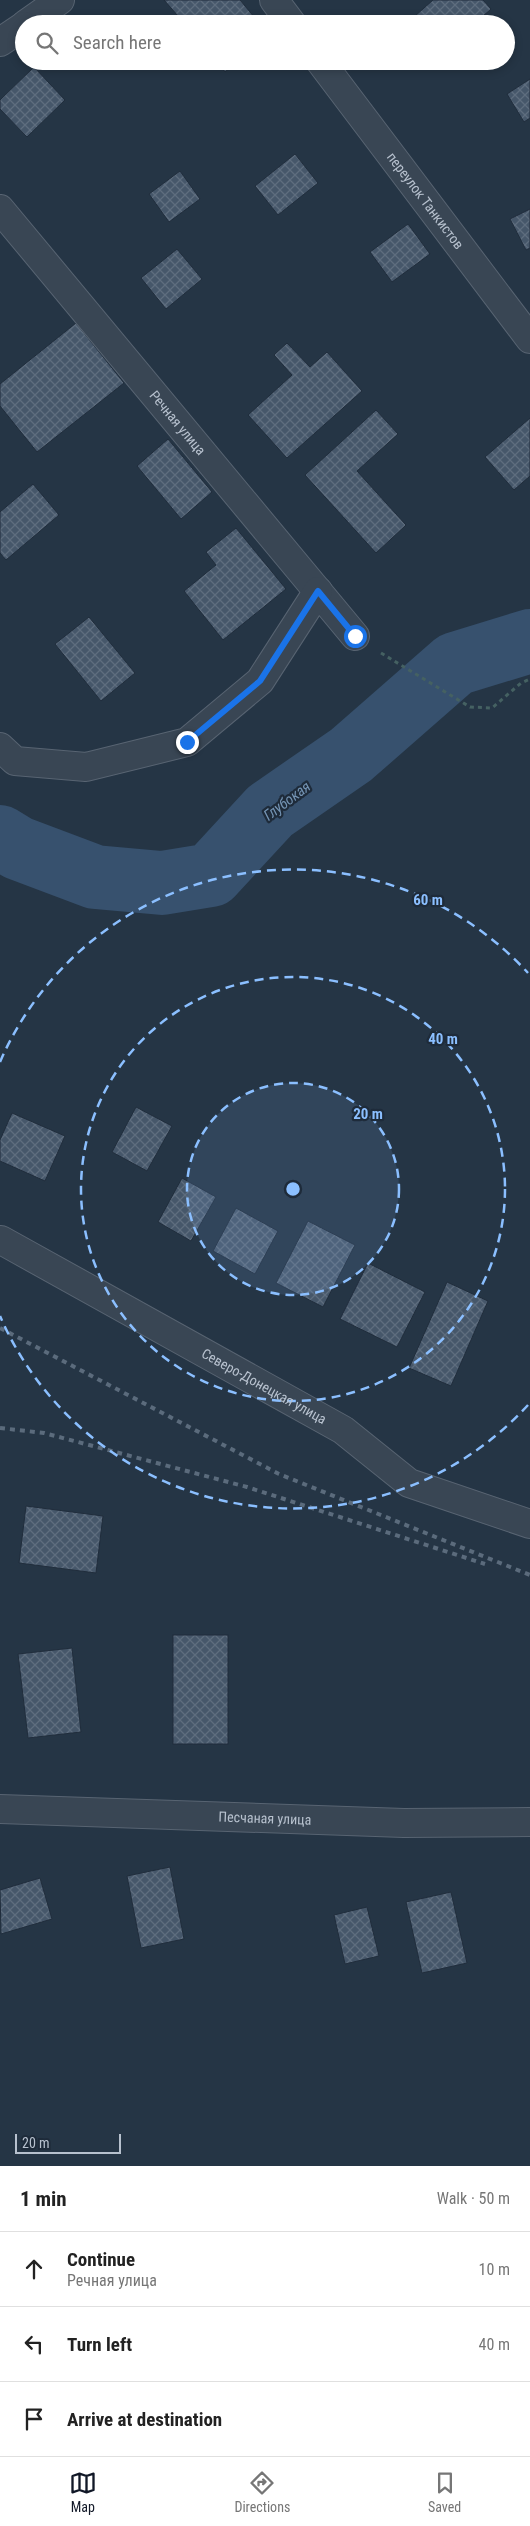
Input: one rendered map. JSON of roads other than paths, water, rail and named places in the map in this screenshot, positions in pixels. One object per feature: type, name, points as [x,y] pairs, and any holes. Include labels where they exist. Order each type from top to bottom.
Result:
[{"type":"street","points":[[39,15],[60,0]]},
{"type":"street","points":[[274,0],[285,15]]},
{"type":"street","points":[[0,42],[15,32]]},
{"type":"street","name":"переулок Танкистов","points":[[327,70],[530,340]]},
{"type":"street","name":"Речная улица","points":[[0,209],[355,636]]},
{"type":"street","points":[[7,754],[86,767],[187,742],[260,681],[318,591]]},
{"type":"street","name":"Северо-Донецкая улица","points":[[1,1240],[343,1430],[409,1483],[530,1524]]},
{"type":"street","name":"Песчаная улица","points":[[0,1809],[404,1823],[530,1822]]},
{"type":"waterway","name":"Глубокая","points":[[0,837],[18,848],[95,877],[162,883],[211,875],[270,811],[351,755],[455,664],[530,641]]},
{"type":"railway","points":[[0,1328],[279,1474],[530,1575]]},
{"type":"railway","points":[[0,1428],[44,1433],[247,1487],[485,1564]]}]
